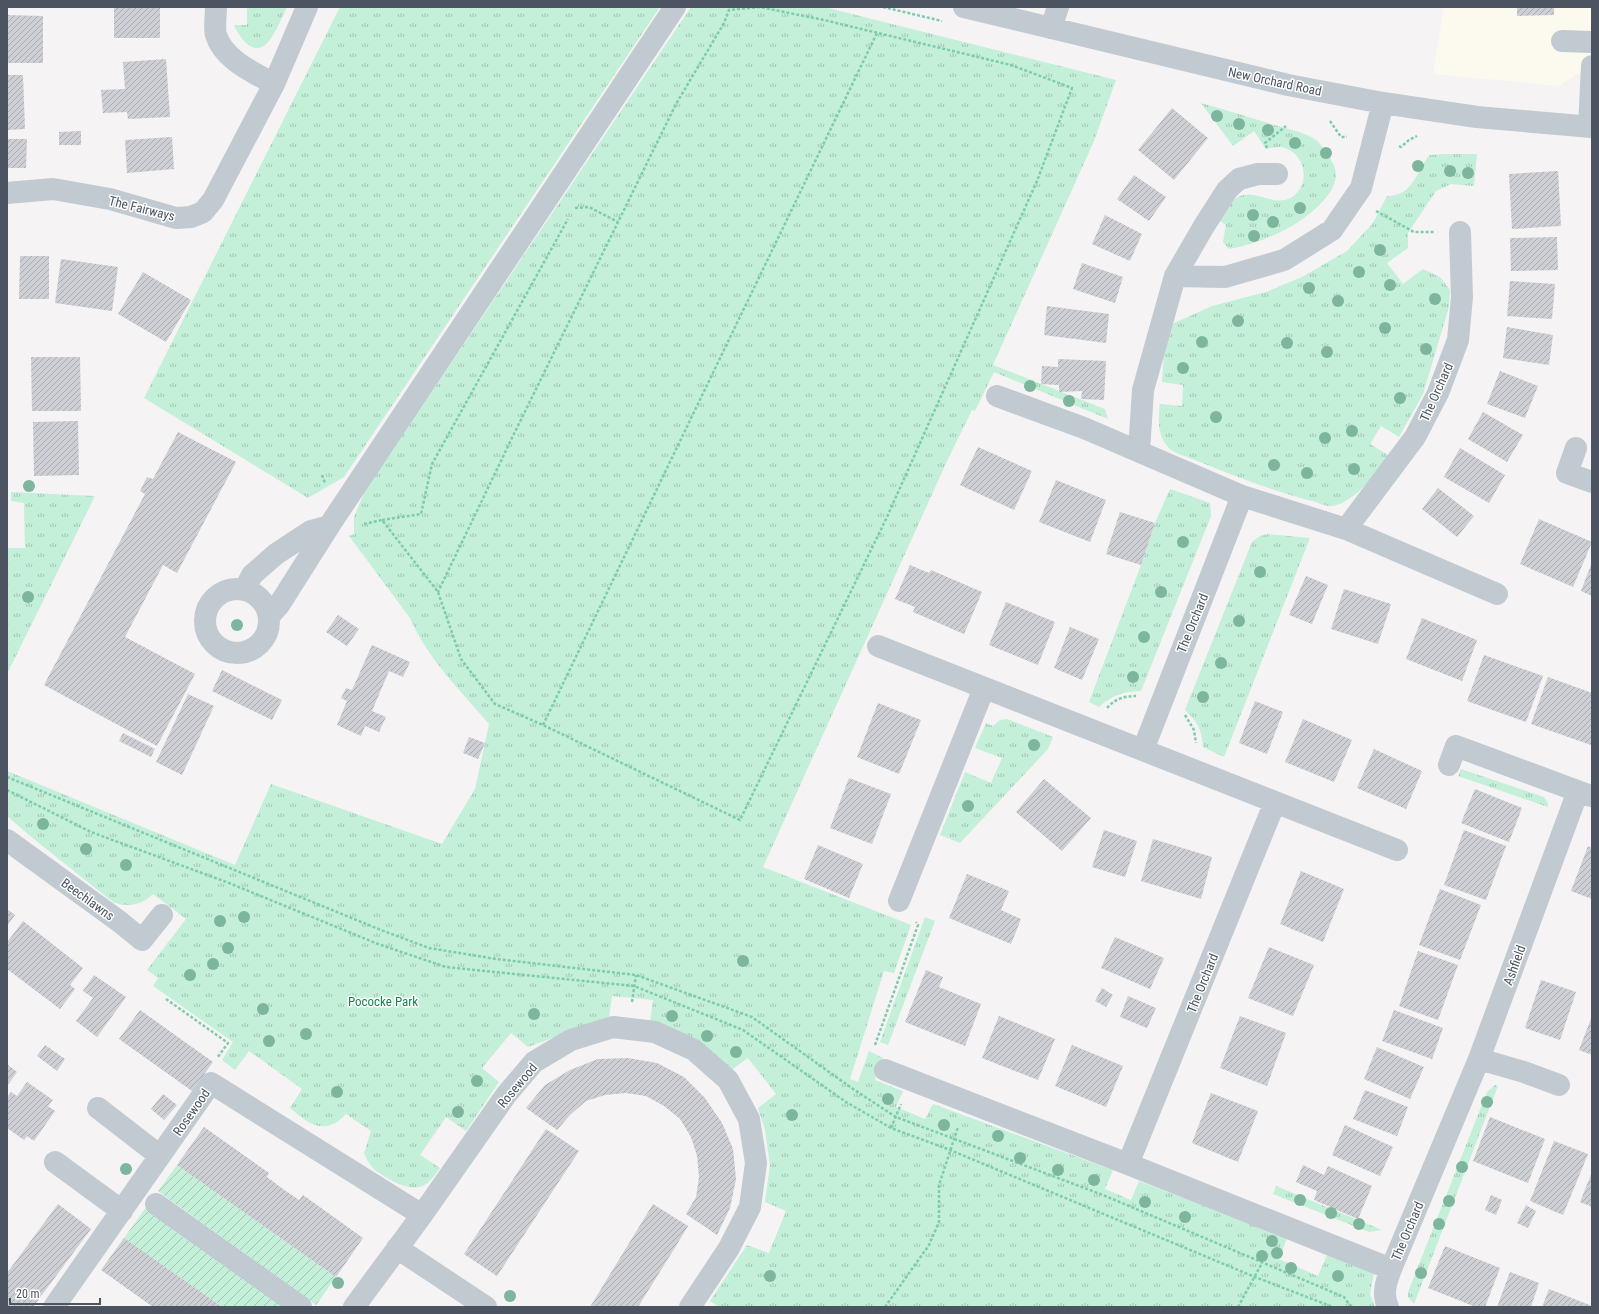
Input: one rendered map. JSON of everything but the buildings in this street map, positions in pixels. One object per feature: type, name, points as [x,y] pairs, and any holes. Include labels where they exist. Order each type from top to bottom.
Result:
[{"type":"street","points":[[216,7],[216,34],[225,50],[240,64],[274,84]]},
{"type":"street","name":"The Fairways","points":[[7,193],[53,189],[110,199],[176,218],[191,218],[203,212],[213,200],[274,84],[308,7]]},
{"type":"street","points":[[269,616],[279,605],[328,526],[675,7]]},
{"type":"street","name":"New Orchard Road","points":[[964,7],[1288,85],[1383,103],[1476,117],[1590,127]]},
{"type":"street","points":[[1050,28],[1058,7]]},
{"type":"street","points":[[1562,41],[1592,42]]},
{"type":"street","points":[[1590,127],[1592,66]]},
{"type":"street","points":[[1175,276],[1225,277],[1284,260],[1332,230],[1361,188],[1383,103]]},
{"type":"street","points":[[1139,451],[1142,390],[1175,276],[1227,190],[1240,179],[1258,174],[1277,174]]},
{"type":"street","name":"The Orchard","points":[[1346,529],[1415,437],[1438,393],[1443,380],[1458,340],[1462,297],[1460,232]]},
{"type":"street","points":[[997,396],[1084,428],[1242,496],[1346,529],[1497,594]]},
{"type":"street","points":[[1576,448],[1567,473],[1592,482]]},
{"type":"street","name":"The Orchard","points":[[1143,750],[1242,496]]},
{"type":"street","points":[[245,589],[252,576],[276,554],[311,531],[328,526]]},
{"type":"street","points":[[234,588],[245,589],[254,593],[261,599],[269,616],[269,627],[265,637],[258,646],[248,652],[226,652],[217,647],[209,638],[205,628],[204,617],[207,607],[214,598],[223,591],[234,588]]},
{"type":"street","points":[[878,646],[1396,850]]},
{"type":"street","points":[[900,901],[984,688]]},
{"type":"street","name":"Ashfield","points":[[1449,765],[1456,746],[1585,794],[1479,1059]]},
{"type":"street","name":"The Orchard","points":[[1128,1164],[1276,802]]},
{"type":"street","name":"Beechlawns","points":[[7,840],[120,922],[142,940],[162,915]]},
{"type":"street","name":"Rosewood","points":[[354,1307],[422,1215],[506,1095],[534,1062],[571,1040],[613,1027],[655,1032],[694,1050],[728,1080],[749,1119],[756,1163],[750,1207],[729,1248],[690,1307]]},
{"type":"street","points":[[1479,1059],[1524,1072],[1559,1085]]},
{"type":"street","name":"The Orchard","points":[[1388,1307],[1385,1301],[1385,1286],[1391,1269],[1479,1059]]},
{"type":"street","name":"The Orchard","points":[[885,1070],[1128,1164],[1391,1269]]},
{"type":"street","name":"Rosewood","points":[[56,1306],[211,1083],[422,1215]]},
{"type":"street","points":[[98,1108],[160,1156]]},
{"type":"street","points":[[55,1162],[122,1210]]},
{"type":"street","points":[[156,1204],[301,1307]]},
{"type":"street","points":[[397,1248],[486,1307]]},
{"type":"path","points":[[726,7],[729,10]]},
{"type":"path","points":[[382,520],[438,592],[461,659],[495,704],[543,725],[740,820],[874,546],[1037,181],[1072,88],[1011,65],[824,20],[760,7],[729,10]]},
{"type":"path","points":[[438,592],[676,104],[724,23],[729,10]]},
{"type":"path","points":[[543,725],[877,33]]},
{"type":"path","points":[[1265,143],[1286,126]]},
{"type":"path","points":[[361,524],[421,514],[432,464],[575,207],[590,207],[618,222]]},
{"type":"path","points":[[1376,211],[1414,232],[1460,232]]},
{"type":"path","points":[[874,1048],[918,925],[913,919]]},
{"type":"path","points":[[632,998],[636,975]]},
{"type":"path","points":[[166,999],[228,1043],[217,1059]]},
{"type":"path","points":[[891,1128],[896,1117]]},
{"type":"path","points":[[885,1307],[930,1245],[939,1222],[939,1185],[954,1140]]},
{"type":"path","points":[[1238,1307],[1262,1263]]},
{"type":"shaded area","points":[[1444,7],[1592,7],[1592,74],[1580,72],[1559,86],[1433,74]]},
{"type":"green space","points":[[247,7],[287,7],[272,38],[260,48],[255,48],[246,43],[234,25],[247,25]]},
{"type":"green space","points":[[340,7],[660,7],[344,477],[308,498],[144,398]]},
{"type":"green space","name":"Pococke Park","points":[[691,7],[824,7],[1116,80],[1094,141],[993,365],[1105,409],[1108,419],[994,372],[975,411],[972,410],[948,459],[763,867],[911,925],[894,973],[884,971],[850,1079],[858,1082],[869,1051],[883,1058],[875,1080],[903,1091],[896,1107],[925,1119],[933,1104],[1113,1170],[1105,1189],[1131,1200],[1139,1181],[1287,1238],[1279,1259],[1318,1276],[1327,1255],[1374,1273],[1370,1294],[1375,1307],[719,1307],[710,1301],[747,1245],[769,1253],[786,1211],[765,1202],[770,1165],[765,1130],[758,1108],[776,1094],[748,1058],[730,1071],[650,1022],[653,1000],[612,996],[609,1017],[528,1047],[511,1033],[482,1068],[499,1082],[466,1131],[446,1117],[420,1155],[440,1168],[425,1185],[416,1187],[404,1186],[381,1174],[369,1163],[364,1153],[371,1131],[346,1114],[337,1122],[327,1126],[316,1125],[305,1120],[290,1108],[302,1089],[249,1051],[235,1070],[222,1060],[233,1042],[153,986],[158,978],[147,970],[186,919],[153,894],[144,901],[129,905],[113,902],[7,816],[7,771],[235,865],[271,784],[442,844],[475,789],[489,724],[445,674],[417,633],[410,618],[349,536],[354,534],[354,517],[365,491]]},
{"type":"green space","points":[[1201,103],[1296,131],[1316,140],[1320,143],[1335,168],[1336,179],[1332,190],[1314,210],[1293,226],[1268,238],[1229,249],[1223,242],[1226,225],[1220,221],[1234,200],[1243,195],[1250,194],[1278,201],[1292,197],[1302,184],[1304,177],[1303,169],[1296,155],[1289,150],[1281,147],[1266,149],[1254,131],[1233,146]]},
{"type":"green space","points":[[1477,154],[1474,186],[1451,184],[1436,191],[1408,233],[1408,248],[1387,263],[1403,284],[1423,269],[1440,277],[1450,290],[1449,307],[1423,394],[1399,437],[1381,426],[1370,444],[1388,455],[1365,486],[1342,503],[1327,506],[1255,483],[1179,454],[1170,449],[1163,439],[1159,428],[1160,404],[1182,406],[1183,385],[1162,382],[1164,351],[1172,324],[1212,306],[1266,292],[1302,277],[1347,251],[1373,223],[1387,196],[1396,195],[1408,188],[1429,155]]},
{"type":"green space","points":[[1170,489],[1210,503],[1211,516],[1141,691],[1118,694],[1099,707],[1089,702],[1141,565],[1155,523]]},
{"type":"green space","points":[[11,492],[95,496],[7,674],[7,548],[25,548],[24,503],[11,501]]},
{"type":"green space","points":[[1268,534],[1310,538],[1224,757],[1203,747],[1198,726],[1185,710],[1252,542],[1260,536]]},
{"type":"green space","points":[[1007,719],[1053,737],[1048,749],[960,843],[940,835],[965,772],[991,783],[1002,758],[975,748],[986,723],[993,726],[1000,720]]},
{"type":"green space","points":[[1461,769],[1544,797],[1548,803],[1548,807],[1458,776]]},
{"type":"green space","points":[[925,917],[935,921],[888,1045],[880,1042]]},
{"type":"green space","points":[[1495,1085],[1498,1086],[1414,1304],[1408,1297],[1408,1292],[1487,1092]]},
{"type":"green space","points":[[177,1165],[336,1277],[316,1305],[158,1191]]},
{"type":"green space","points":[[1276,1186],[1382,1230],[1369,1232],[1273,1194]]},
{"type":"green space","points":[[147,1206],[288,1307],[222,1307],[124,1238]]}]
